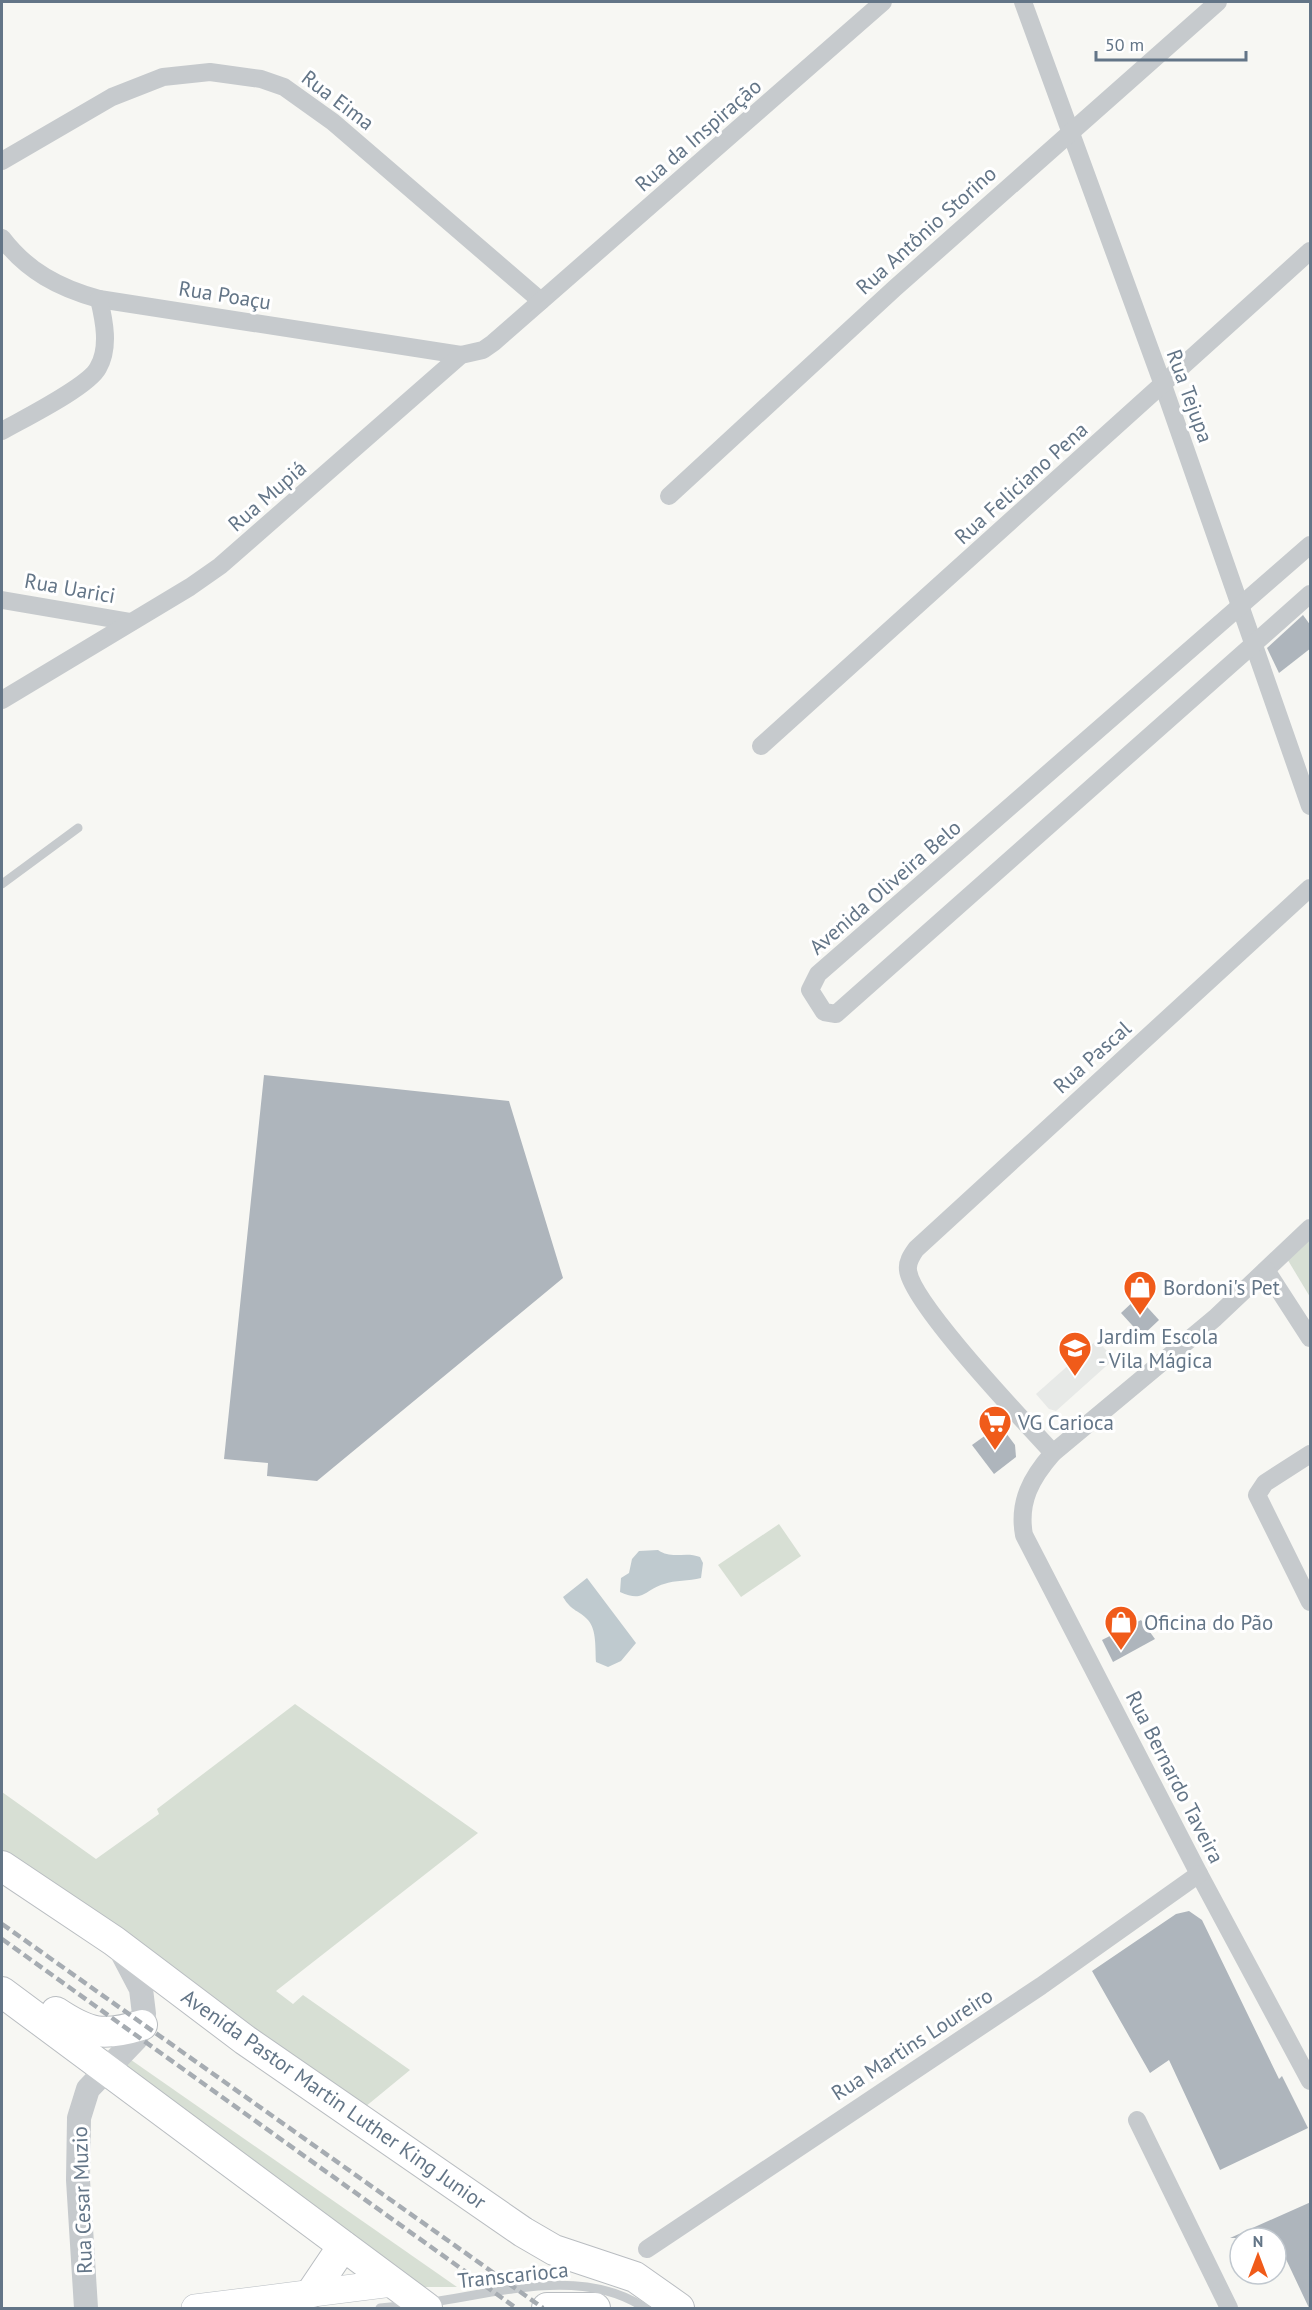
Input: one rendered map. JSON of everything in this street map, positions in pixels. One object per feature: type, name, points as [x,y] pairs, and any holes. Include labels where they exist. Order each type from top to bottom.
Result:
[{"type":"main road","name":"Avenida Pastor Martin Luther King Junior","points":[[2,1866],[114,1941],[245,2040],[523,2232],[554,2250],[635,2277],[679,2308]]},
{"type":"main road","points":[[2,1975],[87,2030],[110,2033],[142,2025]]},
{"type":"main road","points":[[2,1992],[343,2246],[386,2296]]},
{"type":"main road","points":[[312,2292],[343,2246]]},
{"type":"main road","points":[[195,2308],[312,2292],[386,2296],[424,2306]]},
{"type":"main road","points":[[547,2308],[595,2308]]},
{"type":"street","name":"Rua da Inspiração","points":[[541,301],[883,2]]},
{"type":"street","name":"Rua Tejupa","points":[[1023,2],[1163,385],[1311,807]]},
{"type":"street","name":"Rua Antônio Storino","points":[[669,496],[1070,132],[1218,2]]},
{"type":"street","name":"Rua Eima","points":[[2,161],[112,97],[163,77],[210,72],[261,79],[284,87],[333,122],[541,301]]},
{"type":"street","name":"Rua Poaçu","points":[[2,238],[26,264],[44,278],[99,299],[461,355]]},
{"type":"street","name":"Rua Feliciano Pena","points":[[760,747],[1311,251]]},
{"type":"street","points":[[2,431],[82,383],[99,367],[104,330],[99,299]]},
{"type":"street","name":"Rua Mupiá","points":[[2,700],[190,587],[220,566],[461,355],[483,350],[541,301]]},
{"type":"street","name":"Avenida Oliveira Belo","points":[[1311,545],[1241,609],[818,974],[810,990],[824,1012],[836,1014],[842,1009],[1311,594]]},
{"type":"street","name":"Rua Uarici","points":[[2,600],[130,622]]},
{"type":"street","name":"Rua Pascal","points":[[1053,1453],[953,1340],[922,1300],[908,1272],[908,1264],[915,1249],[1311,888]]},
{"type":"street","name":"Rua Bernardo Taveira","points":[[1311,1228],[1215,1318],[1053,1453],[1036,1472],[1028,1488],[1021,1517],[1024,1535],[1054,1588],[1199,1874],[1311,2081]]},
{"type":"street","points":[[1266,1270],[1311,1338]]},
{"type":"street","points":[[1311,1454],[1265,1483],[1257,1495],[1311,1602]]},
{"type":"street","name":"Rua Martins Loureiro","points":[[647,2249],[819,2132],[1041,1986],[1199,1874]]},
{"type":"street","points":[[114,1941],[141,1989],[144,2003],[142,2025]]},
{"type":"street","name":"Rua Cesar Muzio","points":[[86,2308],[78,2180],[79,2118],[88,2089],[131,2046],[142,2025]]},
{"type":"street","points":[[1137,2120],[1229,2308]]},
{"type":"lane","points":[[2,884],[78,828]]},
{"type":"lane","name":"Transcarioca","points":[[424,2306],[560,2285],[600,2288],[617,2293],[645,2308]]},
{"type":"shaded area","points":[[1310,1234],[1310,1297],[1286,1257]]},
{"type":"shaded area","name":"Jardim Escola - Vila Mágica","points":[[1097,1340],[1114,1359],[1056,1411],[1049,1409],[1036,1394]]},
{"type":"shaded area","points":[[779,1524],[801,1556],[741,1597],[718,1565]]},
{"type":"shaded area","points":[[658,1550],[673,1555],[700,1557],[703,1563],[701,1578],[668,1583],[639,1596],[620,1592],[621,1578],[629,1573],[632,1559],[639,1551]]},
{"type":"shaded area","points":[[587,1578],[636,1643],[621,1661],[608,1667],[596,1662],[595,1640],[591,1624],[569,1606],[563,1597]]},
{"type":"shaded area","points":[[295,1704],[478,1833],[276,1991],[293,2004],[303,1995],[410,2070],[365,2107],[2,1857],[2,1792],[96,1859],[159,1814],[157,1809]]},
{"type":"shaded area","points":[[124,2055],[457,2287],[402,2287],[117,2067]]},
{"type":"building","points":[[1303,615],[1311,626],[1311,648],[1279,673],[1267,648]]},
{"type":"building","points":[[264,1075],[509,1101],[563,1278],[317,1481],[267,1476],[268,1463],[224,1459]]},
{"type":"building","name":"Bordoni's Pet","points":[[1138,1297],[1159,1320],[1142,1336],[1121,1313]]},
{"type":"building","name":"VG Carioca","points":[[1000,1425],[1015,1445],[1016,1457],[994,1474],[972,1445]]},
{"type":"building","name":"Oficina do Pão","points":[[1141,1620],[1155,1639],[1113,1662],[1102,1640]]},
{"type":"building","points":[[1189,1911],[1202,1920],[1279,2079],[1282,2076],[1308,2128],[1220,2170],[1169,2060],[1150,2073],[1092,1971],[1176,1914]]},
{"type":"building","points":[[1311,2202],[1311,2308],[1288,2263],[1288,2226],[1257,2226]]},
{"type":"railway","points":[[2,1924],[543,2308]]},
{"type":"railway","points":[[2,1939],[516,2308]]},
{"type":"place","name":"Bordoni's Pet","points":[[1140,1316]]},
{"type":"place","name":"Jardim Escola - Vila Mágica","points":[[1075,1377]]},
{"type":"place","name":"VG Carioca","points":[[995,1451]]},
{"type":"place","name":"Oficina do Pão","points":[[1121,1651]]}]
